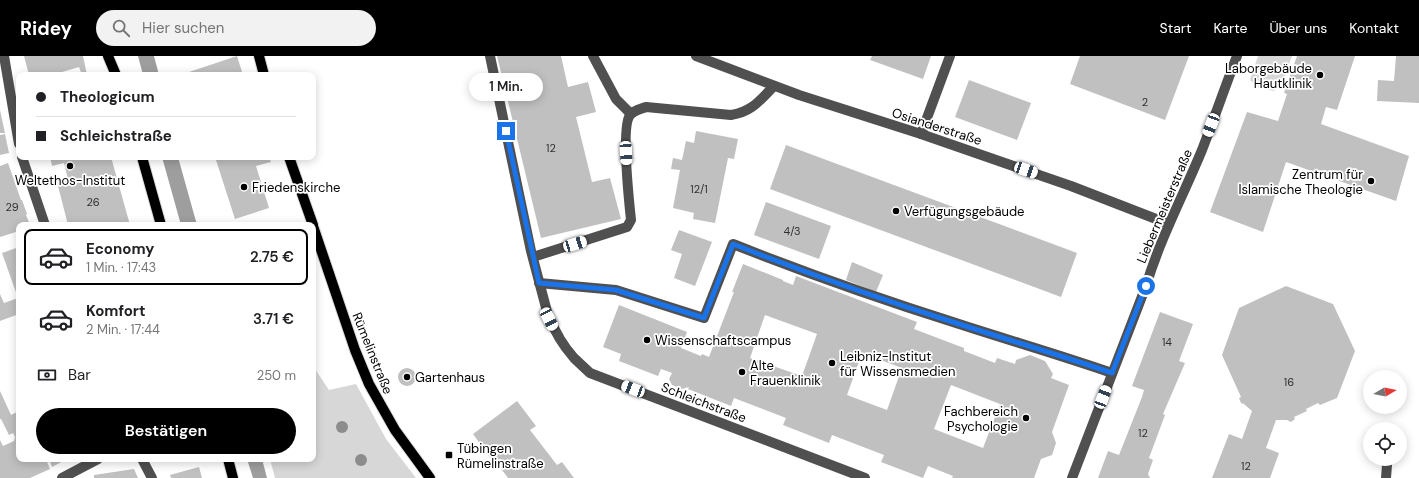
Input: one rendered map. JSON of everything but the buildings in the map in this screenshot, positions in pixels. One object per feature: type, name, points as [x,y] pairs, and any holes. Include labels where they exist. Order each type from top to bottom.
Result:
[{"type":"main road","points":[[108,56],[115,72]]},
{"type":"main road","points":[[259,56],[263,72]]},
{"type":"main road","points":[[143,160],[160,222]]},
{"type":"main road","name":"Rümelinstraße","points":[[291,160],[312,222]]},
{"type":"main road","name":"Rümelinstraße","points":[[316,235],[355,350],[369,384],[395,430],[430,478]]},
{"type":"main road","points":[[229,462],[233,478]]},
{"type":"street","points":[[4,56],[16,126]]},
{"type":"street","name":"Schleichstraße","points":[[490,56],[533,257],[549,319],[560,339],[574,358],[590,373],[866,478]]},
{"type":"street","points":[[593,56],[616,100],[631,114]]},
{"type":"street","name":"Osianderstraße","points":[[696,56],[830,106],[921,134],[1072,186],[1169,224]]},
{"type":"street","points":[[921,134],[950,56]]},
{"type":"street","name":"Liebermeisterstraße","points":[[1072,478],[1146,286],[1151,268],[1202,151],[1237,56]]},
{"type":"street","points":[[533,257],[627,227],[631,220],[626,122],[631,114],[637,109],[646,107],[731,116],[747,111],[774,86]]},
{"type":"street","points":[[23,160],[44,222]]},
{"type":"street","points":[[539,283],[616,290],[704,318],[733,244],[798,270],[955,323],[1051,352],[1112,373]]},
{"type":"street","points":[[62,478],[92,462]]},
{"type":"street","points":[[144,462],[152,478]]},
{"type":"street","points":[[1386,478],[1387,466]]},
{"type":"shaded area","points":[[138,56],[154,56],[158,72],[142,72]]},
{"type":"shaded area","points":[[1258,56],[1292,56],[1282,85],[1274,91],[1259,88],[1250,80]]},
{"type":"shaded area","points":[[163,160],[179,160],[196,222],[180,222]]},
{"type":"shaded area","points":[[316,370],[329,390],[356,384],[386,439],[416,478],[275,478],[271,462],[316,462]]},
{"type":"shaded area","points":[[248,462],[263,462],[267,478],[253,478]]},
{"type":"place","name":"Laborgebäude Hautklinik","points":[[1320,75]]},
{"type":"place","name":"Weltethos-Institut","points":[[70,166]]},
{"type":"place","name":"Zentrum für Islamische Theologie","points":[[1371,181]]},
{"type":"place","name":"Friedenskirche","points":[[244,187]]},
{"type":"place","name":"Verfügungsgebäude","points":[[896,211]]},
{"type":"place","name":"Wissenschaftscampus","points":[[647,340]]},
{"type":"place","name":"Leibniz-Institut für Wissensmedien","points":[[832,363]]},
{"type":"place","name":"Alte Frauenklinik","points":[[742,372]]},
{"type":"place","name":"Gartenhaus","points":[[407,377]]},
{"type":"place","name":"Fachbereich Psychologie","points":[[1026,418]]},
{"type":"place","name":"Tübingen Rümelinstraße","points":[[449,455]]},
{"type":"route","points":[[506,131],[539,283],[616,290],[704,318],[733,244],[798,270],[955,323],[1051,352],[1112,373],[1146,286]]}]
